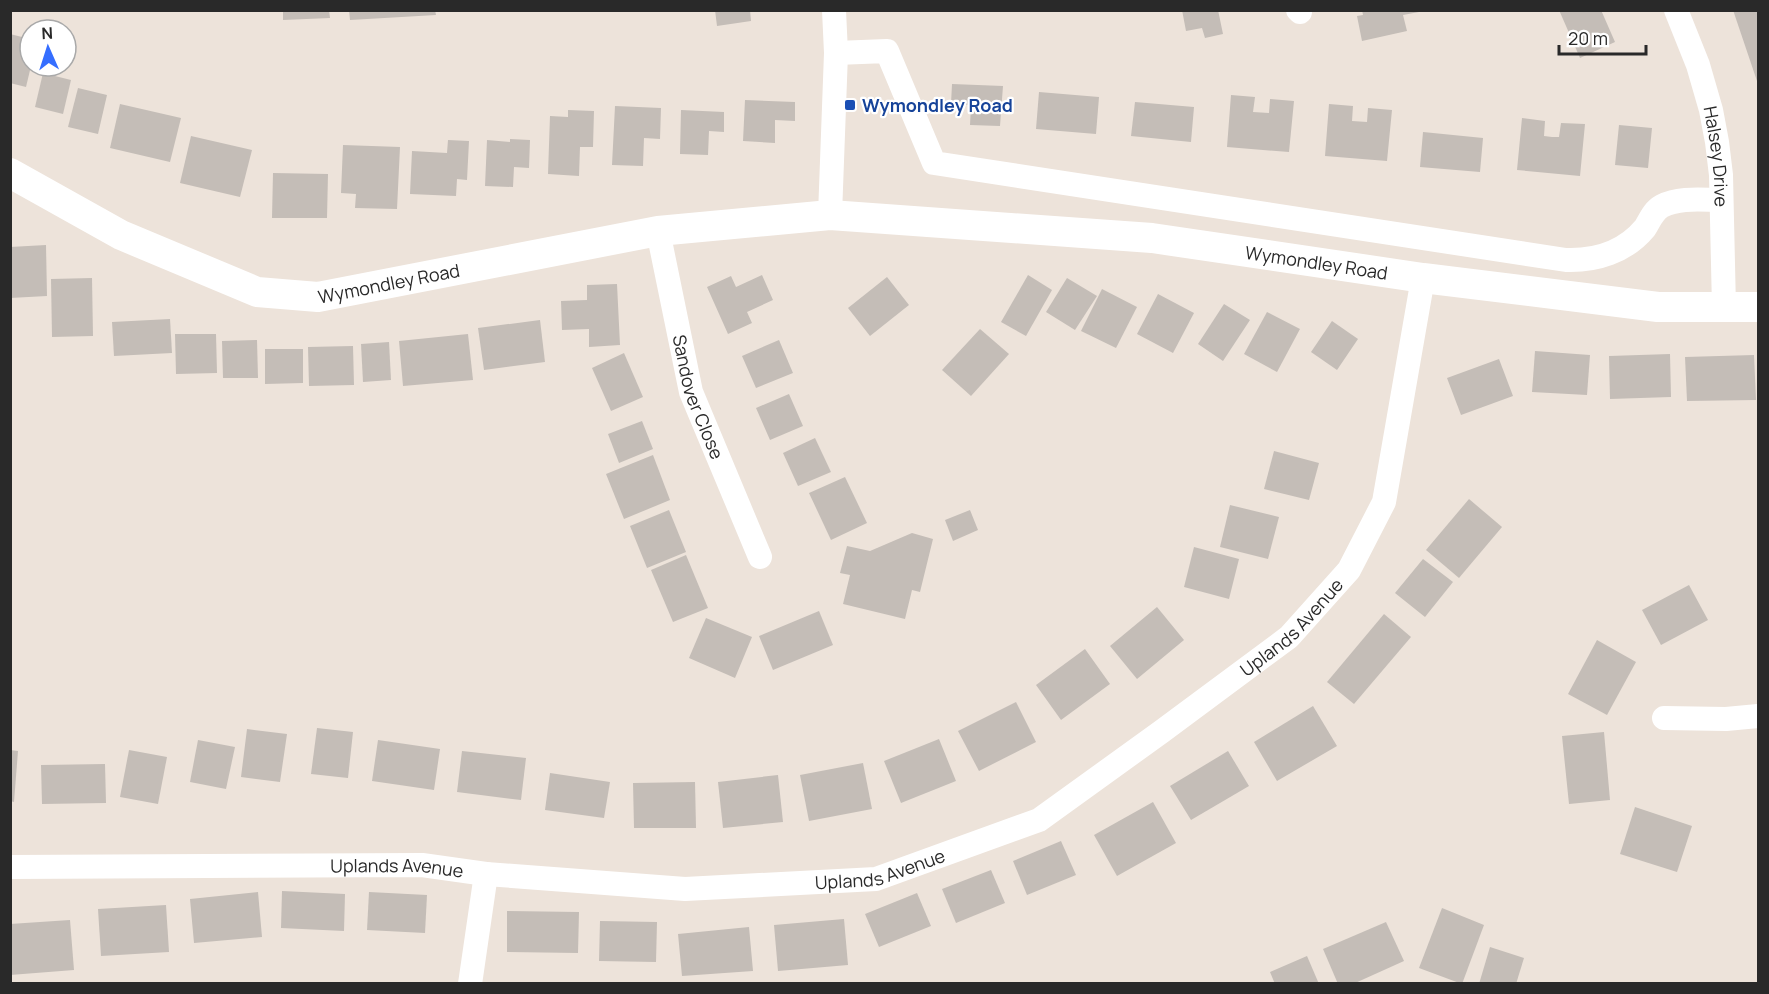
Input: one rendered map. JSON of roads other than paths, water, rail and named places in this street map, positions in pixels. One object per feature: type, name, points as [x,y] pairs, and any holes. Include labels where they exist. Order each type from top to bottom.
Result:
[{"type":"street","points":[[830,215],[836,53],[834,10]]},
{"type":"street","name":"Halsey Drive","points":[[1676,10],[1698,65],[1711,110],[1721,176],[1724,308]]},
{"type":"street","points":[[836,53],[887,51],[934,163],[1584,261],[1601,257],[1632,240],[1660,207],[1684,200],[1721,200]]},
{"type":"street","name":"Wymondley Road","points":[[10,173],[121,235],[257,292],[318,297],[657,231],[830,215],[1152,238],[1423,278],[1658,307],[1758,308]]},
{"type":"street","name":"Sandover Close","points":[[657,231],[691,392],[760,557]]},
{"type":"street","name":"Uplands Avenue","points":[[10,867],[422,865],[486,874],[685,889],[876,879],[1039,820],[1289,637],[1348,570],[1384,502],[1423,278]]},
{"type":"street","points":[[1665,718],[1726,719],[1758,716]]},
{"type":"street","points":[[470,984],[486,874]]},
{"type":"place","name":"Wymondley Road","points":[[850,105]]}]
